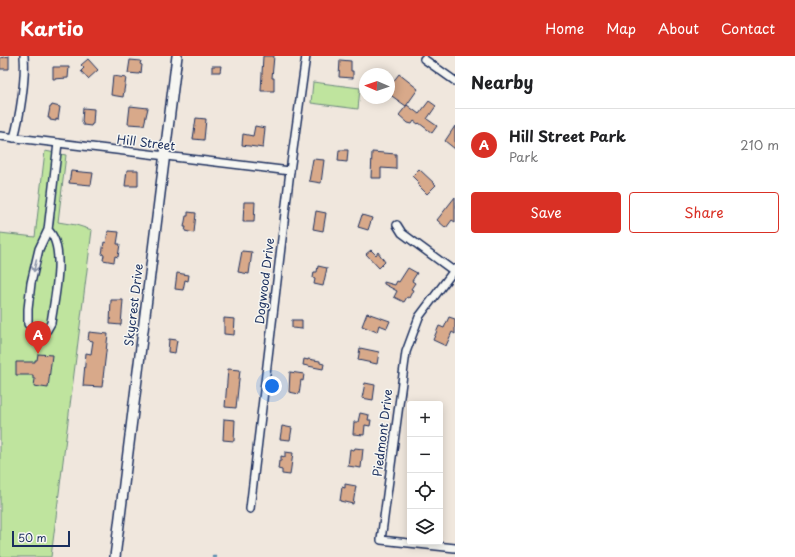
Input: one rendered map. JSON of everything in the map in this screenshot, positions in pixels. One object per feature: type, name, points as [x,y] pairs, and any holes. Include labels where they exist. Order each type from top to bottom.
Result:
[{"type":"main road","name":"Skycrest Drive","points":[[115,557],[177,56]]},
{"type":"street","points":[[14,138],[18,124],[24,71],[24,56]]},
{"type":"street","name":"Dogwood Drive","points":[[250,509],[290,171],[306,56]]},
{"type":"street","points":[[424,59],[455,81]]},
{"type":"street","name":"Hill Street","points":[[0,136],[290,171]]},
{"type":"street","points":[[48,230],[53,234],[58,253],[58,274],[51,323],[47,330],[40,332],[34,330],[28,324],[28,309],[31,283],[38,249],[48,230],[58,143]]},
{"type":"street","points":[[397,226],[402,233],[454,271]]},
{"type":"street","name":"Piedmont Drive","points":[[454,271],[419,318],[406,352],[381,540],[455,548]]},
{"type":"green space","points":[[313,82],[359,88],[358,109],[311,103]]},
{"type":"green space","points":[[45,151],[66,155],[58,222],[76,225],[92,230],[51,557],[0,557],[0,233],[35,237]]},
{"type":"building","points":[[9,56],[9,69],[0,69],[0,58]]},
{"type":"building","points":[[263,56],[274,56],[272,78],[274,78],[274,91],[261,91]]},
{"type":"building","points":[[88,59],[98,70],[88,79],[81,71],[84,68],[81,65]]},
{"type":"building","points":[[130,60],[141,61],[141,73],[128,73]]},
{"type":"building","points":[[340,60],[351,61],[353,78],[339,77]]},
{"type":"building","points":[[212,66],[221,66],[220,72],[212,72]]},
{"type":"building","points":[[53,67],[69,67],[68,78],[53,79]]},
{"type":"building","points":[[399,74],[418,89],[406,106],[395,98],[395,79]]},
{"type":"building","points":[[113,76],[126,78],[123,97],[111,95]]},
{"type":"building","points":[[429,101],[436,106],[427,119],[437,126],[432,133],[419,123],[418,124],[414,121],[412,124],[408,123],[399,115],[407,105],[419,114]]},
{"type":"building","points":[[52,105],[60,107],[58,120],[56,119],[56,121],[48,118],[50,107]]},
{"type":"building","points":[[130,106],[148,108],[144,125],[128,124]]},
{"type":"building","points":[[83,108],[94,109],[93,124],[91,126],[83,125]]},
{"type":"building","points":[[196,118],[206,119],[204,140],[193,139]]},
{"type":"building","points":[[255,126],[265,128],[263,148],[242,145],[243,134],[253,136]]},
{"type":"building","points":[[455,126],[455,149],[445,141]]},
{"type":"building","points":[[339,150],[348,150],[347,162],[338,161]]},
{"type":"building","points":[[372,152],[396,154],[396,169],[381,168],[381,178],[371,178]]},
{"type":"building","points":[[313,159],[324,160],[321,183],[309,181]]},
{"type":"building","points":[[419,169],[436,185],[427,194],[412,176]]},
{"type":"building","points":[[127,170],[138,170],[138,186],[125,186]]},
{"type":"building","points":[[71,171],[93,173],[91,185],[69,183]]},
{"type":"building","points":[[455,197],[455,222],[452,220],[446,228],[437,220]]},
{"type":"building","points":[[244,202],[255,202],[254,222],[243,222]]},
{"type":"building","points":[[316,211],[326,213],[323,231],[313,229]]},
{"type":"building","points":[[188,212],[196,213],[194,233],[185,231],[186,227],[184,227]]},
{"type":"building","points":[[362,215],[372,218],[368,230],[358,227]]},
{"type":"building","points":[[108,231],[119,232],[117,244],[120,244],[118,257],[115,256],[114,262],[103,260],[104,255],[102,254],[104,242],[106,243]]},
{"type":"building","points":[[371,250],[376,255],[378,252],[385,262],[379,268],[366,254]]},
{"type":"building","points":[[242,251],[252,252],[249,274],[238,272]]},
{"type":"building","points":[[318,266],[327,268],[323,286],[314,284],[314,272],[317,272]]},
{"type":"building","points":[[408,268],[417,273],[412,281],[415,283],[411,289],[413,290],[409,298],[407,297],[404,302],[394,297],[397,291],[384,284],[384,282],[395,285],[397,281],[399,282]]},
{"type":"building","points":[[177,273],[189,275],[188,281],[185,280],[183,290],[175,289]]},
{"type":"building","points":[[111,300],[123,300],[121,325],[110,324]]},
{"type":"building","points":[[367,313],[390,321],[387,328],[379,325],[377,332],[362,326]]},
{"type":"building","points":[[449,317],[455,319],[455,334],[452,332],[446,346],[433,340],[439,326],[444,328]]},
{"type":"building","points":[[224,318],[235,319],[234,335],[224,334]]},
{"type":"building","points":[[292,320],[302,320],[302,329],[292,328]]},
{"type":"building","points":[[89,332],[108,334],[102,387],[83,386],[86,353],[91,354],[93,341],[88,340]]},
{"type":"building","points":[[169,339],[177,340],[175,353],[168,352]]},
{"type":"building","points":[[360,348],[379,352],[377,364],[358,360]]},
{"type":"building","points":[[38,354],[52,355],[48,388],[34,386],[35,379],[33,379],[33,375],[16,375],[16,362],[35,362]]},
{"type":"building","points":[[304,359],[320,361],[320,363],[324,364],[323,369],[303,365]]},
{"type":"building","points":[[228,369],[240,370],[236,408],[225,407]]},
{"type":"building","points":[[290,372],[304,374],[303,381],[301,380],[299,394],[289,392]]},
{"type":"building","points":[[365,383],[375,385],[373,400],[362,398]]},
{"type":"building","points":[[360,413],[369,415],[368,420],[371,420],[370,426],[365,425],[364,435],[353,434],[354,422],[358,422]]},
{"type":"building","points":[[224,419],[235,420],[234,441],[223,440]]},
{"type":"building","points":[[282,426],[292,428],[290,440],[280,439]]},
{"type":"building","points":[[355,448],[363,449],[361,468],[348,466],[350,449],[354,450]]},
{"type":"building","points":[[285,452],[293,453],[290,475],[282,474],[282,470],[278,469],[281,456],[285,457]]},
{"type":"building","points":[[345,484],[356,486],[353,504],[340,501],[342,487],[345,488]]},
{"type":"place","name":"Hill Street Park","points":[[38,354]]}]
